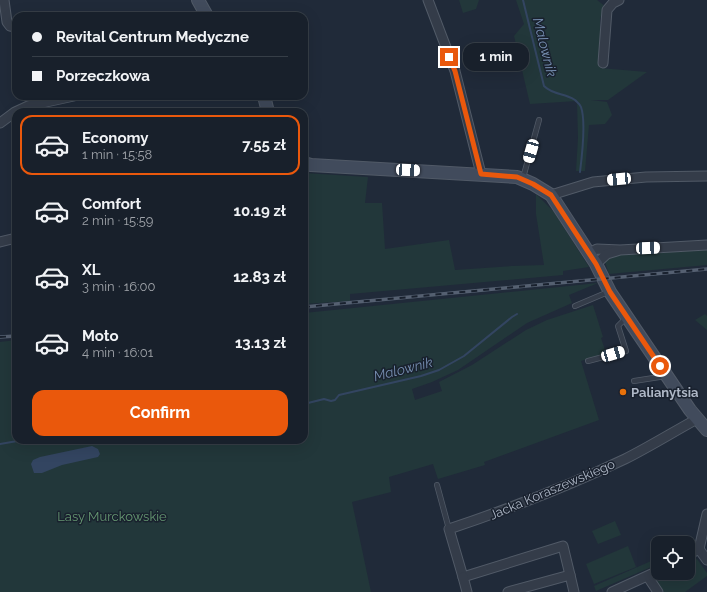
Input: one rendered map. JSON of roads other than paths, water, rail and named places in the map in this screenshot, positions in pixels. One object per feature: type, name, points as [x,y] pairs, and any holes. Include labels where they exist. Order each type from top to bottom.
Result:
[{"type":"street","points":[[4,0],[7,22],[12,26]]},
{"type":"street","points":[[198,0],[205,12]]},
{"type":"street","points":[[428,0],[455,71],[481,174]]},
{"type":"street","points":[[602,63],[608,10],[613,3],[619,0]]},
{"type":"street","points":[[24,108],[56,100]]},
{"type":"street","points":[[0,123],[12,114]]},
{"type":"street","points":[[308,164],[323,166],[517,177],[533,184],[551,195],[596,264],[610,292],[627,318],[697,419],[707,430]]},
{"type":"street","points":[[551,195],[593,182],[646,177],[707,176]]},
{"type":"street","points":[[0,242],[12,239]]},
{"type":"street","points":[[589,253],[597,249],[620,250],[707,245]]},
{"type":"street","points":[[596,264],[607,254],[620,250]]},
{"type":"street","name":"Jacka Koraszewskiego","points":[[449,528],[500,512],[589,475],[625,458],[697,419]]},
{"type":"street","points":[[707,514],[700,549],[707,560]]},
{"type":"street","points":[[449,528],[467,592]]},
{"type":"street","points":[[463,577],[563,546],[574,592]]},
{"type":"street","points":[[695,552],[700,549]]},
{"type":"street","points":[[508,592],[570,575]]},
{"type":"street","points":[[612,592],[623,590],[651,575]]},
{"type":"street","points":[[648,577],[658,592]]},
{"type":"lane","points":[[523,180],[538,120]]},
{"type":"lane","points":[[575,306],[610,292]]},
{"type":"lane","points":[[588,361],[626,350],[618,326],[627,318]]},
{"type":"lane","points":[[634,381],[667,376]]},
{"type":"lane","points":[[437,485],[449,528]]},
{"type":"water","points":[[92,446],[98,449],[100,454],[98,457],[62,465],[42,473],[34,473],[31,464],[33,460],[40,457]]},
{"type":"waterway","name":"Malownik","points":[[523,0],[544,86],[551,91],[575,100],[581,107],[583,121],[583,148],[580,172]]},
{"type":"waterway","name":"Malownik","points":[[308,403],[324,399],[331,401],[335,400],[339,395],[421,376],[439,370],[464,356],[517,314]]},
{"type":"waterway","name":"Malownik","points":[[0,444],[12,442]]},
{"type":"railway","points":[[308,307],[707,269]]},
{"type":"railway","points":[[0,337],[12,336]]},
{"type":"place","name":"Palianytsia","points":[[623,392]]},
{"type":"park label","name":"Lasy Murckowskie","points":[[112,516]]}]
